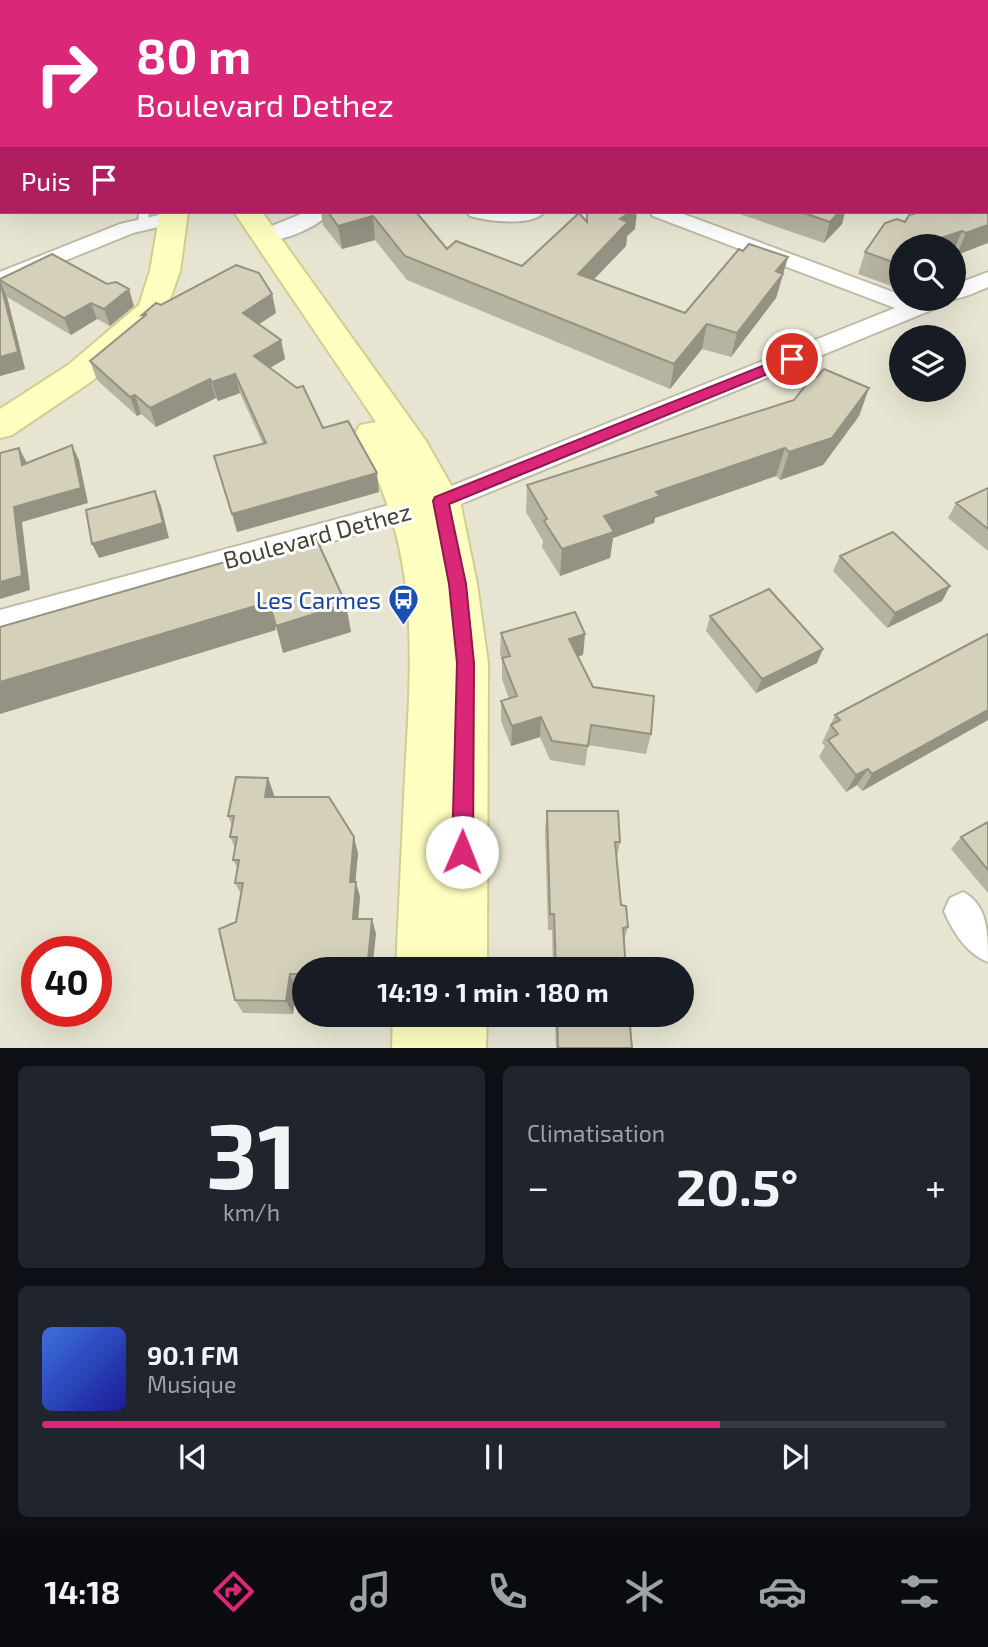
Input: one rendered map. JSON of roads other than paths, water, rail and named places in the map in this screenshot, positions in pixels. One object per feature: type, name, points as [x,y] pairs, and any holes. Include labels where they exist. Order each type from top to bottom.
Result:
[{"type":"street","points":[[226,214],[390,458],[426,505],[421,552],[433,659],[423,957]]},
{"type":"street","points":[[249,214],[413,450],[426,505],[457,584],[466,663],[460,957]]},
{"type":"street","points":[[264,236],[300,224],[317,214]]},
{"type":"street","points":[[489,214],[518,214]]},
{"type":"street","points":[[666,214],[889,291]]},
{"type":"street","points":[[0,280],[163,215],[165,271],[153,309],[80,373],[0,426]]},
{"type":"street","points":[[966,288],[988,279]]},
{"type":"street","name":"Boulevard Dethez","points":[[0,622],[426,505],[910,311]]},
{"type":"street","points":[[963,911],[988,943]]},
{"type":"place","name":"Les Carmes","points":[[404,626]]}]
